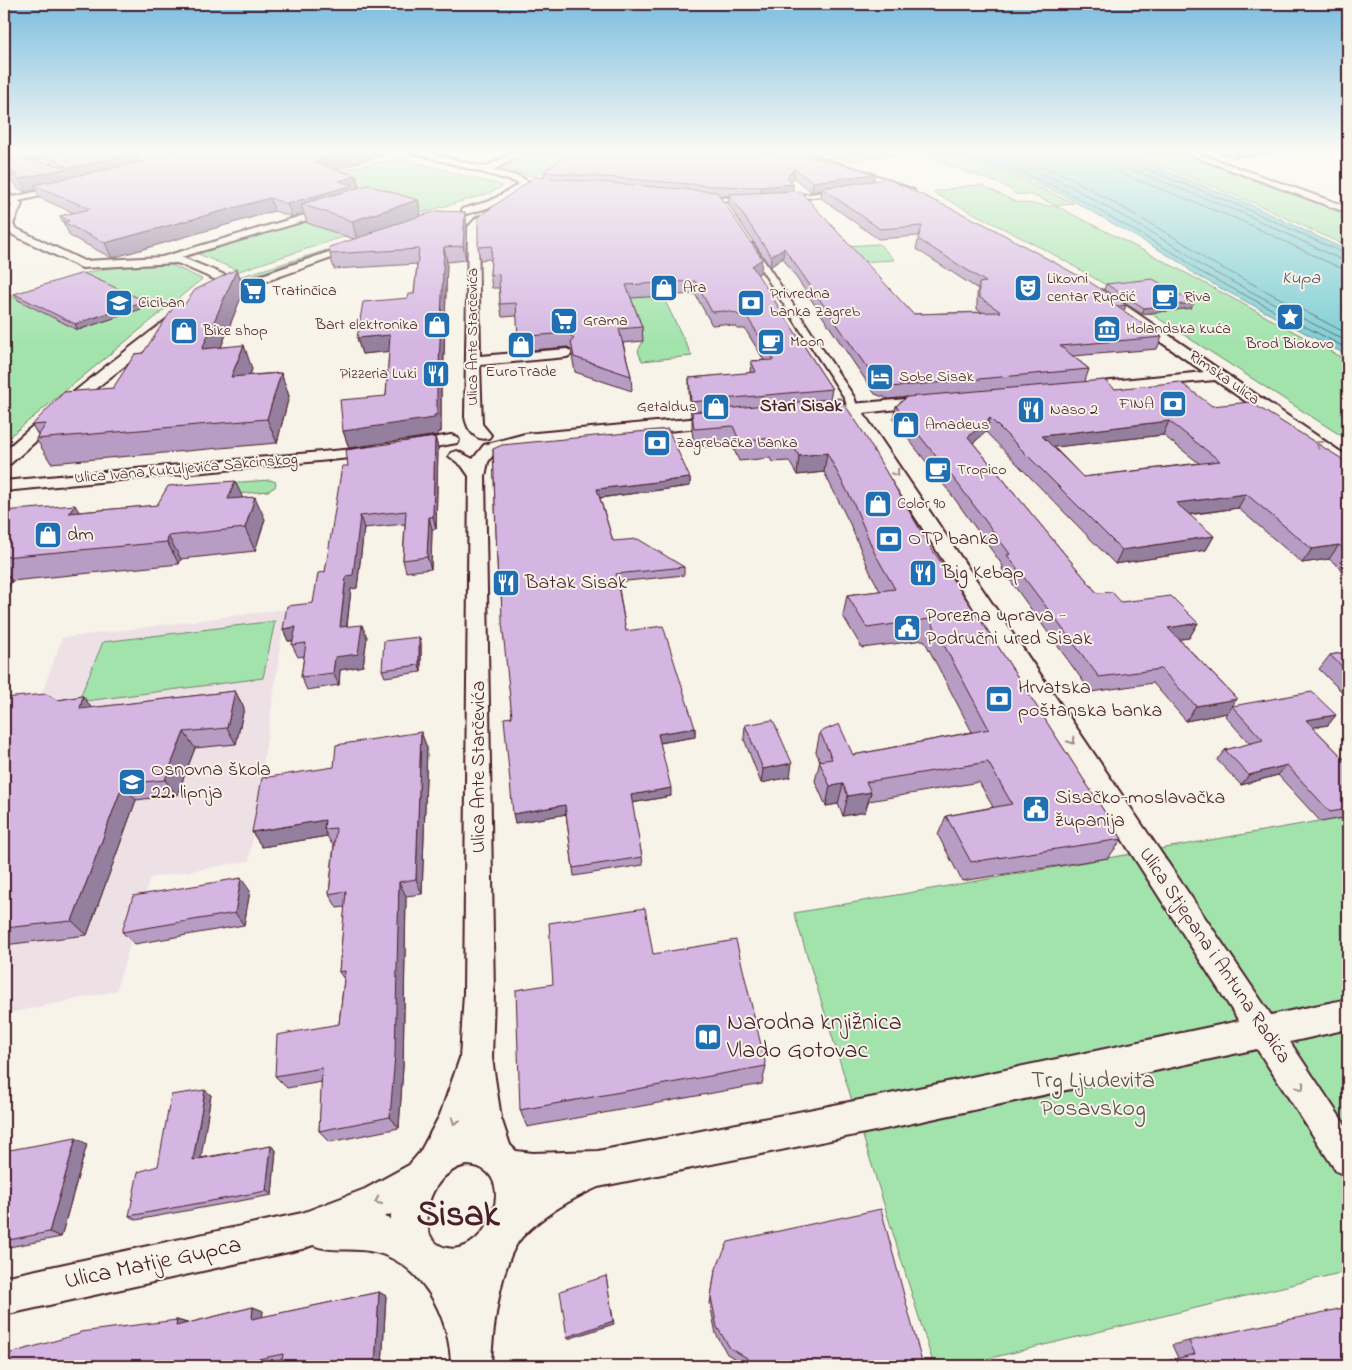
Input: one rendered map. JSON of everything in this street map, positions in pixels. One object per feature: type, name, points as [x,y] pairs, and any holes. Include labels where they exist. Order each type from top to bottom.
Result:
[{"type":"street","points":[[11,216],[8,222],[11,230],[76,263],[95,265],[164,260],[186,262],[239,285]]},
{"type":"street","points":[[164,260],[180,253],[311,216]]},
{"type":"street","points":[[474,221],[477,216]]},
{"type":"street","points":[[474,221],[479,216]]},
{"type":"street","name":"Ulica Ante Starčevića","points":[[474,221],[473,417],[474,425],[486,443],[477,476],[480,993],[476,1058],[484,1118],[502,1162]]},
{"type":"street","name":"Ulica Stjepana i Antuna Radića","points":[[746,240],[849,397],[853,409],[1348,1159]]},
{"type":"street","points":[[202,302],[239,285],[369,242]]},
{"type":"street","name":"Rimska ulica","points":[[1092,289],[1348,464]]},
{"type":"street","points":[[4,460],[30,435],[190,309]]},
{"type":"street","points":[[473,361],[567,353]]},
{"type":"street","points":[[1063,389],[1218,375]]},
{"type":"street","points":[[823,412],[941,401]]},
{"type":"street","name":"Ulica Ante Starčevića","points":[[454,447],[473,417]]},
{"type":"street","points":[[454,447],[469,457],[486,443],[736,419]]},
{"type":"street","points":[[454,447],[470,434],[486,443]]},
{"type":"street","points":[[454,447],[477,476]]},
{"type":"street","name":"Ulica Ivana Kukuljevića Sakcinskog","points":[[4,486],[369,453],[438,452],[454,447]]},
{"type":"street","points":[[471,1358],[456,1303],[445,1283],[410,1236],[408,1216],[412,1196],[427,1170],[449,1152],[466,1148],[482,1149],[502,1162],[533,1171],[598,1169],[876,1114],[1348,1014]]},
{"type":"street","name":"Ulica Ante Starčevića","points":[[427,1170],[455,1122],[476,1058]]},
{"type":"street","points":[[471,1358],[477,1306],[484,1276],[514,1204],[513,1185],[502,1162]]},
{"type":"street","points":[[425,1257],[448,1268],[466,1266],[484,1258],[503,1233],[531,1203],[562,1184],[598,1169]]},
{"type":"street","name":"Ulica Matije Gupca","points":[[4,1296],[302,1231],[400,1191],[427,1170]]},
{"type":"street","name":"Ulica Matije Gupca","points":[[302,1231],[345,1229],[387,1235],[400,1240],[425,1257]]},
{"type":"shaded area","name":"Osnovna škola 22. lipnja","points":[[286,609],[249,861],[150,878],[116,991],[4,1014],[4,704],[40,698],[62,638]]},
{"type":"green space","points":[[979,216],[1076,216],[1160,259],[1348,361],[1348,440],[1106,285],[1053,254]]},
{"type":"green space","points":[[1282,216],[1348,216],[1348,247]]},
{"type":"green space","points":[[305,221],[346,236],[239,271],[196,253]]},
{"type":"green space","points":[[879,244],[895,260],[857,262],[812,248]]},
{"type":"green space","points":[[327,250],[250,277],[236,278]]},
{"type":"green space","points":[[167,263],[202,279],[4,441],[4,291],[20,301],[78,275],[108,268]]},
{"type":"green space","points":[[649,290],[652,300],[664,299],[692,356],[642,361],[638,351],[643,341],[639,330],[601,293]]},
{"type":"green space","points":[[270,480],[276,482],[275,487],[268,491],[209,497],[213,484]]},
{"type":"green space","points":[[275,621],[263,678],[78,702],[103,642]]},
{"type":"green space","name":"Trg Ljudevita Posavskog","points":[[1348,816],[1348,1271],[958,1366],[934,1366],[794,913]]},
{"type":"water","name":"Kupa","points":[[1100,216],[1274,216],[1348,251],[1348,354],[1194,274],[1180,262]]},
{"type":"building","points":[[60,216],[204,216],[105,243],[63,222],[69,221]]},
{"type":"building","points":[[337,216],[368,216],[352,221]]},
{"type":"building","points":[[420,216],[465,216],[463,246],[444,247],[439,366],[437,366],[437,415],[434,415],[434,418],[343,431],[340,400],[386,396],[390,335],[357,338],[363,302],[408,298],[409,294],[414,294],[419,249],[330,254],[329,247],[373,233],[370,232]]},
{"type":"building","points":[[733,216],[762,259],[752,266],[832,389],[691,402],[689,378],[756,372],[751,361],[774,360],[746,315],[724,311],[712,312],[695,281],[626,285],[642,327],[619,329],[631,376],[574,357],[571,342],[574,338],[567,333],[518,337],[516,303],[500,304],[499,274],[490,275],[492,246],[478,247],[478,217]]},
{"type":"building","points":[[744,216],[823,216],[913,314],[1001,312],[979,297],[979,283],[986,282],[918,239],[922,226],[880,229],[862,216],[967,216],[1088,281],[1126,305],[1116,306],[1162,337],[1060,346],[1089,369],[891,387],[877,382],[784,248],[771,256]]},
{"type":"building","points":[[237,269],[202,349],[244,345],[231,377],[281,373],[267,419],[36,439],[46,424],[32,425],[64,392],[113,388],[135,354],[143,353],[177,302],[184,305],[195,290]]},
{"type":"building","points":[[83,273],[145,301],[75,324],[14,294]]},
{"type":"building","points":[[1153,279],[1194,303],[1144,308],[1106,284]]},
{"type":"building","points":[[1104,380],[1115,389],[1180,382],[1212,406],[1250,402],[1348,464],[1348,552],[1339,545],[1312,549],[1246,494],[1176,503],[1214,536],[1122,550],[990,418],[968,437],[1097,593],[1112,592],[1121,602],[1171,596],[1198,623],[1168,628],[1237,699],[1196,706],[1161,669],[1099,677],[1007,555],[1010,554],[958,484],[896,406],[907,397]],"holes":[[[1169,421],[1220,461],[1083,477],[1042,436]]]},
{"type":"building","points":[[840,398],[860,427],[929,545],[990,634],[1122,839],[971,862],[946,816],[1012,804],[988,762],[866,782],[871,792],[848,796],[843,784],[830,786],[819,761],[832,759],[820,732],[839,724],[853,755],[989,729],[930,619],[867,628],[847,595],[895,589],[874,552],[854,504],[827,453],[799,456],[791,442],[774,443],[771,438],[740,442],[733,426],[694,429],[692,412]]},
{"type":"building","points":[[668,429],[690,478],[597,489],[613,541],[638,539],[684,567],[616,574],[626,631],[663,626],[695,728],[658,734],[671,788],[631,795],[642,857],[573,868],[565,805],[513,814],[504,718],[512,717],[502,622],[501,585],[498,586],[493,449],[502,445]]},
{"type":"building","points":[[435,437],[433,517],[429,517],[427,557],[403,560],[406,511],[360,516],[353,575],[346,576],[340,627],[362,625],[358,654],[335,657],[333,673],[301,677],[306,643],[292,645],[296,627],[283,629],[287,606],[313,603],[318,573],[325,572],[342,466],[348,466],[346,450]]},
{"type":"building","points":[[235,481],[228,499],[255,497],[245,528],[168,536],[167,542],[4,557],[4,511],[75,505],[69,513],[157,505],[168,486]]},
{"type":"building","points":[[419,637],[419,665],[382,670],[384,641]]},
{"type":"building","points":[[1348,652],[1348,672],[1330,655]]},
{"type":"building","points":[[235,691],[227,728],[184,732],[165,780],[123,784],[72,921],[4,928],[4,762],[11,748],[4,748],[4,698],[46,694],[58,700],[83,696],[80,709]]},
{"type":"building","points":[[1312,692],[1336,715],[1306,720],[1344,759],[1348,758],[1348,809],[1330,812],[1287,765],[1249,775],[1225,750],[1263,740],[1232,706]]},
{"type":"building","points":[[773,720],[792,763],[763,769],[745,725]]},
{"type":"building","points":[[421,732],[416,879],[399,882],[395,1055],[390,1117],[319,1131],[322,1068],[275,1076],[277,1035],[339,1024],[345,971],[339,972],[346,891],[329,894],[336,828],[324,829],[325,820],[252,832],[262,778],[334,767],[336,745]]},
{"type":"building","points":[[241,878],[235,913],[122,932],[133,896]]},
{"type":"building","points":[[645,908],[653,954],[736,940],[766,1066],[520,1110],[516,990],[553,984],[549,923]]},
{"type":"building","points":[[205,1090],[193,1160],[271,1146],[266,1191],[129,1216],[138,1172],[158,1166],[171,1095]]},
{"type":"building","points":[[76,1138],[49,1232],[4,1241],[4,1151]]},
{"type":"building","points":[[881,1209],[923,1366],[749,1366],[747,1358],[730,1348],[717,1327],[711,1297],[715,1271],[728,1242]]},
{"type":"building","points":[[606,1276],[613,1321],[567,1337],[560,1291]]},
{"type":"building","points":[[379,1292],[375,1366],[281,1366],[283,1354],[223,1366],[4,1366],[4,1355],[79,1334],[80,1332],[177,1320],[176,1326],[253,1307],[252,1319]]},
{"type":"building","points":[[1348,1307],[1348,1366],[1150,1366],[1195,1354],[1189,1341]]},
{"type":"place","name":"Ara","points":[[664,288]]},
{"type":"place","name":"Likovni centar Rupčić","points":[[1028,288]]},
{"type":"place","name":"Tratinčica","points":[[253,291]]},
{"type":"place","name":"Riva","points":[[1165,297]]},
{"type":"place","name":"Ciciban","points":[[119,303]]},
{"type":"place","name":"Privredna banka Zagreb","points":[[751,303]]},
{"type":"place","name":"Brod Biokovo","points":[[1290,317]]},
{"type":"place","name":"Grama","points":[[564,321]]},
{"type":"place","name":"Bart elektronika","points":[[437,325]]},
{"type":"place","name":"Holandska kuća","points":[[1107,329]]},
{"type":"place","name":"Bike shop","points":[[184,331]]},
{"type":"place","name":"Moon","points":[[771,342]]},
{"type":"place","name":"EuroTrade","points":[[521,345]]},
{"type":"place","name":"Pizzeria Luki","points":[[436,374]]},
{"type":"place","name":"Sobe Sisak","points":[[880,377]]},
{"type":"place","name":"FINA","points":[[1173,404]]},
{"type":"place","name":"Getaldus","points":[[716,407]]},
{"type":"place","name":"Naso 2","points":[[1031,410]]},
{"type":"place","name":"Amadeus","points":[[906,425]]},
{"type":"place","name":"Zagrebačka banka","points":[[657,443]]},
{"type":"place","name":"Tropico","points":[[938,470]]},
{"type":"place","name":"Color 90","points":[[878,504]]},
{"type":"place","name":"dm","points":[[48,535]]},
{"type":"place","name":"OTP banka","points":[[889,539]]},
{"type":"place","name":"Big Kebap","points":[[923,573]]},
{"type":"place","name":"Batak Sisak","points":[[506,583]]},
{"type":"place","name":"Porezna uprava - Područni ured Sisak","points":[[907,628]]},
{"type":"place","name":"Hrvatska poštanska banka","points":[[999,699]]},
{"type":"place","name":"Osnovna škola 22. lipnja","points":[[132,782]]},
{"type":"place","name":"Sisačko-moslavačka županija","points":[[1036,809]]},
{"type":"place","name":"Narodna knjižnica Vlado Gotovac","points":[[708,1037]]},
{"type":"district","name":"Stari Sisak","points":[[801,407]]},
{"type":"district","name":"Sisak","points":[[458,1216]]}]
